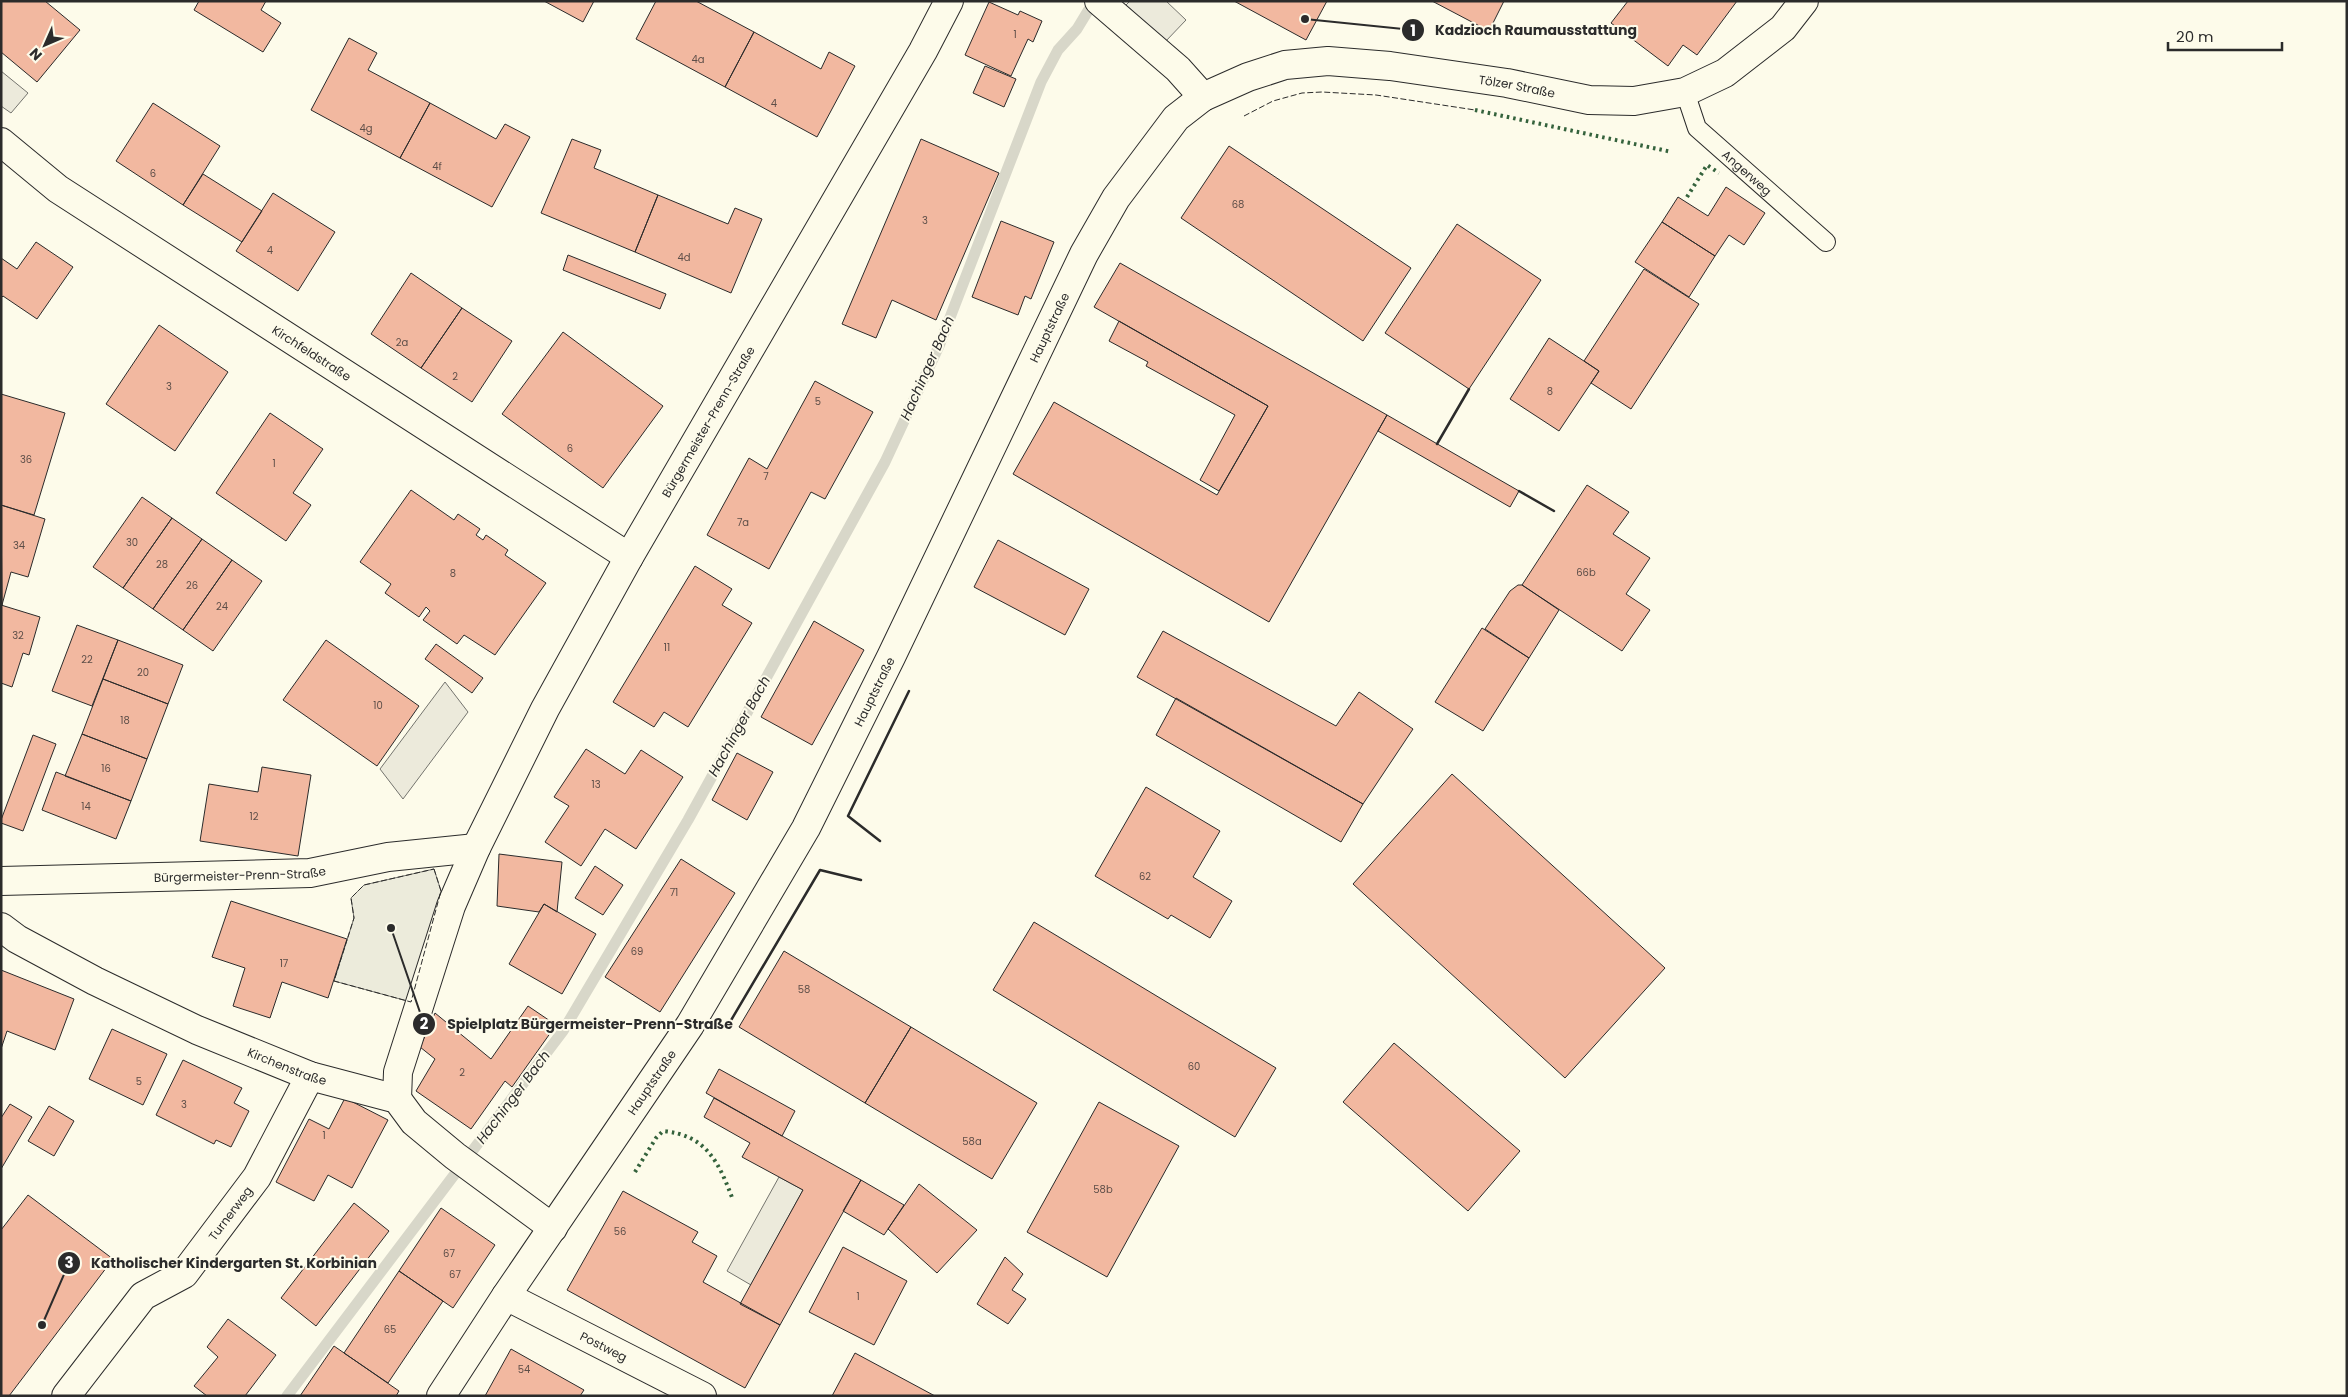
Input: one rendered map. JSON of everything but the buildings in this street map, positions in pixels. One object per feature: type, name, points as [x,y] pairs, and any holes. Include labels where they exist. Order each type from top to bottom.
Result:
[{"type":"street","name":"Bürgermeister-Prenn-Straße","points":[[397,1099],[398,1072],[451,906],[476,848],[545,709],[629,557],[913,68],[949,1]]},
{"type":"street","name":"Tölzer Straße","points":[[1203,97],[1248,77],[1285,65],[1328,61],[1390,66],[1507,83],[1590,100],[1634,101],[1685,92],[1725,72],[1783,28],[1804,1]]},
{"type":"street","points":[[1100,2],[1178,69],[1203,97]]},
{"type":"street","name":"Hauptstraße","points":[[442,1396],[638,1098],[690,1025],[806,828],[896,648],[1084,254],[1116,198],[1176,118],[1203,97]]},
{"type":"street","name":"Kirchfeldstraße","points":[[1,142],[58,188],[629,557]]},
{"type":"street","name":"Bürgermeister-Prenn-Straße","points":[[1,881],[310,873],[388,857],[476,848]]},
{"type":"street","name":"Kirchenstraße","points":[[1,927],[18,939],[103,985],[197,1030],[310,1076],[397,1099]]},
{"type":"street","name":"Turnerweg","points":[[66,1396],[143,1296],[184,1274],[257,1177],[310,1076]]},
{"type":"street","points":[[397,1099],[414,1122],[455,1156],[554,1228]]},
{"type":"street","name":"Postweg","points":[[506,1296],[702,1396]]},
{"type":"lane","name":"Angerweg","points":[[1685,92],[1697,128],[1826,242]]},
{"type":"shaded area","points":[[1130,1],[1166,1],[1186,20],[1165,42],[1126,5]]},
{"type":"shaded area","points":[[1,71],[28,93],[11,113],[1,106]]},
{"type":"shaded area","points":[[445,682],[468,712],[403,799],[380,769]]},
{"type":"shaded area","points":[[434,869],[441,891],[411,1002],[334,981],[354,918],[351,898],[364,885]]},
{"type":"shaded area","points":[[779,1177],[803,1190],[751,1285],[727,1271]]},
{"type":"waterway","name":"Hachinger Bach","points":[[287,1396],[563,1031],[688,820],[885,462],[939,346],[1041,82],[1058,50],[1077,29],[1094,1]]},
{"type":"hedge","points":[[1475,110],[1672,152]]},
{"type":"hedge","points":[[1687,197],[1707,165],[1719,173]]},
{"type":"hedge","points":[[635,1172],[656,1138],[663,1131],[678,1134],[691,1138],[709,1153],[722,1174],[733,1200]]},
{"type":"fence","points":[[1244,116],[1273,101],[1302,93],[1322,92],[1376,95],[1475,110]]},
{"type":"fence","points":[[434,869],[441,891],[411,1002],[334,981],[354,918],[351,898],[364,885],[434,869]]},
{"type":"wall","points":[[1437,444],[1469,389]]},
{"type":"wall","points":[[1519,491],[1554,511]]},
{"type":"wall","points":[[880,841],[848,816],[909,691]]},
{"type":"wall","points":[[730,1022],[820,870],[861,880]]},
{"type":"place","name":"Kadzioch Raumausstattung","points":[[1305,19]]},
{"type":"place","name":"Spielplatz Bürgermeister-Prenn-Straße","points":[[391,928]]},
{"type":"place","name":"Katholischer Kindergarten St. Korbinian","points":[[42,1325]]}]
